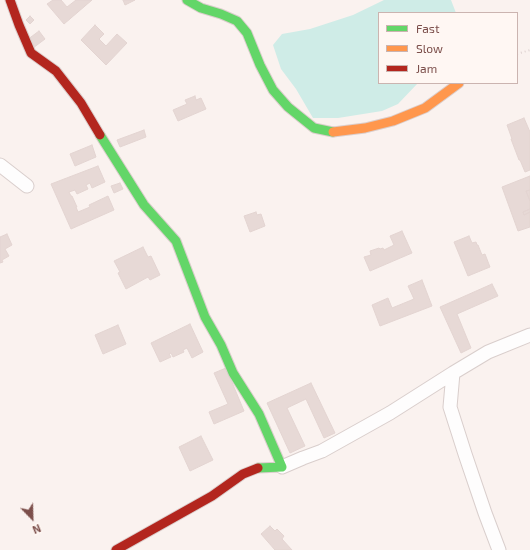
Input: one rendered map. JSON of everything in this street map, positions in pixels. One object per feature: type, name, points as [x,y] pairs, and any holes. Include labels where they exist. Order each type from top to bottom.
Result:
[{"type":"street","points":[[10,0],[31,53],[56,71],[81,102],[110,152],[144,205],[176,241],[205,317],[221,345],[233,372],[259,414],[282,467]]},
{"type":"street","points":[[187,0],[201,8],[237,21],[247,33],[260,65],[273,90],[288,107],[314,128],[333,132],[365,128],[393,121],[425,108],[458,84]]},
{"type":"street","points":[[0,164],[27,186]]},
{"type":"street","points":[[116,550],[212,496],[243,474],[260,467],[282,467],[322,451],[390,413],[488,352],[530,335]]},
{"type":"street","points":[[452,373],[450,407],[485,513],[499,550]]},
{"type":"path","points":[[518,54],[530,50]]},
{"type":"water","points":[[384,0],[451,0],[456,12],[378,12],[378,84],[417,84],[398,104],[382,111],[338,118],[313,118],[296,89],[281,69],[273,45],[282,34],[310,29],[353,15]]},
{"type":"building","points":[[53,0],[61,0],[67,7],[76,0],[92,0],[64,24],[47,4]]},
{"type":"building","points":[[123,0],[135,0],[125,5]]},
{"type":"building","points":[[30,16],[34,20],[30,24],[26,20]]},
{"type":"building","points":[[95,25],[104,34],[99,39],[106,46],[117,34],[127,43],[106,65],[81,40]]},
{"type":"building","points":[[39,31],[45,39],[33,48],[27,40]]},
{"type":"building","points":[[195,96],[196,100],[201,98],[206,109],[178,121],[173,110],[187,104],[185,100]]},
{"type":"building","points":[[524,118],[530,132],[530,170],[525,172],[519,160],[507,125]]},
{"type":"building","points":[[144,130],[146,137],[120,147],[117,140]]},
{"type":"building","points":[[92,145],[96,157],[75,166],[70,154]]},
{"type":"building","points":[[98,166],[105,182],[92,188],[90,183],[86,185],[88,189],[77,194],[75,190],[69,192],[78,212],[90,207],[89,205],[108,196],[114,210],[71,229],[51,184]]},
{"type":"building","points":[[530,176],[530,190],[526,191],[530,201],[530,209],[523,212],[524,215],[530,212],[530,227],[518,231],[502,187]]},
{"type":"building","points":[[120,183],[123,189],[114,193],[111,186]]},
{"type":"building","points":[[530,190],[530,201],[526,191]]},
{"type":"building","points":[[530,209],[530,212],[524,215],[523,212]]},
{"type":"building","points":[[256,212],[257,215],[261,214],[265,226],[250,232],[244,216]]},
{"type":"building","points":[[402,231],[412,253],[370,271],[364,257],[371,255],[370,251],[379,248],[383,248],[384,250],[394,245],[390,236]]},
{"type":"building","points":[[7,234],[12,245],[5,249],[9,256],[0,263],[0,237]]},
{"type":"building","points":[[469,236],[472,243],[476,242],[482,255],[485,254],[490,267],[468,276],[454,242]]},
{"type":"building","points":[[143,247],[148,257],[151,256],[160,275],[150,280],[148,277],[126,289],[114,261]]},
{"type":"building","points":[[422,280],[432,306],[380,326],[372,305],[388,298],[392,308],[414,299],[408,286]]},
{"type":"building","points":[[492,284],[498,296],[457,314],[471,348],[461,353],[440,307]]},
{"type":"building","points":[[190,324],[203,352],[192,358],[187,348],[183,350],[184,352],[173,357],[171,353],[169,354],[171,357],[160,362],[151,343]]},
{"type":"building","points":[[118,325],[126,344],[103,354],[95,335]]},
{"type":"building","points":[[226,368],[244,411],[214,424],[209,412],[228,404],[214,373]]},
{"type":"building","points":[[311,383],[335,433],[324,438],[306,399],[287,408],[305,446],[290,453],[267,403]]},
{"type":"building","points":[[201,436],[213,460],[190,471],[179,447]]},
{"type":"building","points":[[270,526],[275,531],[277,529],[284,536],[282,539],[292,550],[275,550],[261,534]]},
{"type":"traffic: fast","points":[[187,0],[201,8],[237,21],[247,33],[260,65],[273,90],[288,107],[314,128],[333,132]]},
{"type":"traffic: fast","points":[[100,135],[144,205],[176,241],[205,317],[221,345],[233,373],[259,414],[282,467],[258,468]]},
{"type":"traffic: slow","points":[[333,132],[365,128],[393,121],[425,108],[458,84]]},
{"type":"traffic: jam","points":[[10,0],[31,53],[56,71],[81,103],[100,135]]},
{"type":"traffic: jam","points":[[116,550],[212,496],[243,474],[258,468]]}]
